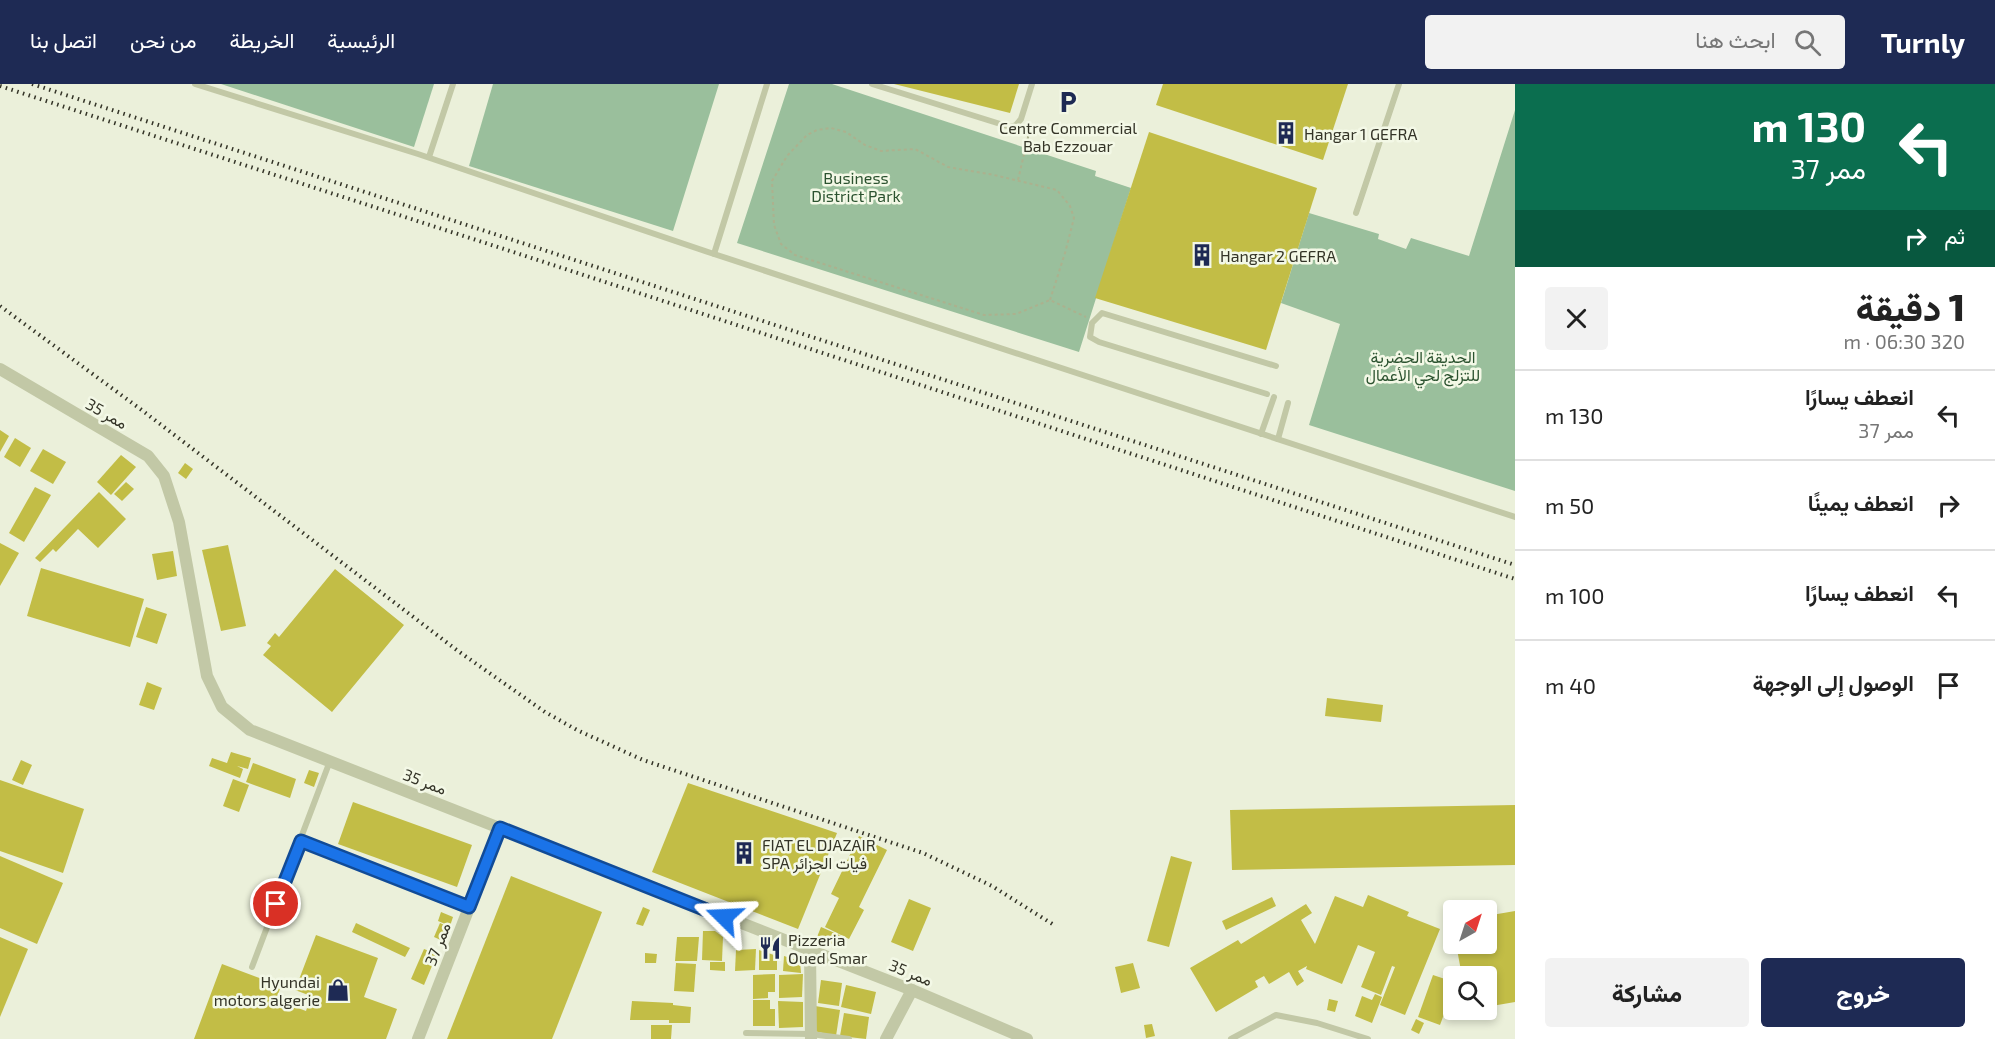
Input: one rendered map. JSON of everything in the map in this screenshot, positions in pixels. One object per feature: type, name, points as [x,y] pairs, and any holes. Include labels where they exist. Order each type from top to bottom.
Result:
[{"type":"street","name":"ممر 35","points":[[0,369],[148,456],[164,476],[179,522],[207,676],[222,708],[250,730],[912,990],[1027,1039]]},
{"type":"street","name":"ممر 37","points":[[418,1039],[500,828]]},
{"type":"street","points":[[810,950],[811,1037]]},
{"type":"street","points":[[886,1039],[912,990]]},
{"type":"lane","points":[[195,84],[429,158],[1515,517]]},
{"type":"lane","points":[[429,158],[453,84]]},
{"type":"lane","points":[[714,254],[767,84]]},
{"type":"lane","points":[[872,84],[1010,127],[1016,125],[1021,119],[1032,84]]},
{"type":"lane","points":[[1356,213],[1399,84]]},
{"type":"lane","points":[[1261,434],[1271,395],[1090,338],[1094,321],[1102,313],[1276,366]]},
{"type":"lane","points":[[1278,439],[1288,404]]},
{"type":"lane","points":[[252,967],[330,761]]},
{"type":"lane","points":[[301,841],[469,907]]},
{"type":"lane","points":[[1231,1039],[1276,1016],[1317,1023],[1368,1039]]},
{"type":"lane","points":[[746,1033],[849,1039]]},
{"type":"path","points":[[1050,300],[1074,218],[1070,206],[1057,190],[948,167],[915,149],[881,151],[865,145],[846,132],[831,128],[817,130],[807,135],[787,156],[772,181],[774,225],[781,244],[795,255],[984,315],[1016,314],[1050,300],[1094,321]]},
{"type":"path","points":[[1018,180],[1029,133]]},
{"type":"green space","points":[[221,84],[434,84],[414,147]]},
{"type":"green space","points":[[493,84],[719,84],[673,231],[469,166]]},
{"type":"green space","name":"Business District Park","points":[[789,84],[832,84],[1096,171],[1095,176],[1131,188],[1079,352],[737,243]]},
{"type":"green space","name":"الحديقة الحضرية للتزلج لحي الأعمال","points":[[1515,110],[1515,491],[1309,425],[1340,324],[1281,303],[1309,213],[1379,234],[1378,239],[1406,249],[1411,238],[1469,256]]},
{"type":"building","points":[[894,84],[1019,84],[1010,113]]},
{"type":"building","name":"Hangar 1 GEFRA","points":[[1163,84],[1348,84],[1323,160],[1156,105]]},
{"type":"building","name":"Hangar 2 GEFRA","points":[[1149,132],[1317,188],[1266,350],[1095,298]]},
{"type":"building","points":[[0,430],[9,436],[0,452]]},
{"type":"building","points":[[15,438],[31,448],[20,467],[4,457]]},
{"type":"building","points":[[43,449],[66,462],[53,484],[30,471]]},
{"type":"building","points":[[121,455],[136,467],[111,495],[97,482]]},
{"type":"building","points":[[185,463],[193,469],[186,479],[178,473]]},
{"type":"building","points":[[126,482],[134,489],[122,501],[114,494]]},
{"type":"building","points":[[35,487],[51,495],[24,542],[9,533]]},
{"type":"building","points":[[99,492],[126,519],[98,548],[78,529],[56,552],[53,549],[40,562],[35,558]]},
{"type":"building","points":[[0,543],[19,553],[0,586]]},
{"type":"building","points":[[228,545],[246,626],[221,631],[202,550]]},
{"type":"building","points":[[173,551],[177,576],[157,580],[152,554]]},
{"type":"building","points":[[41,568],[144,599],[130,647],[27,616]]},
{"type":"building","points":[[335,569],[404,625],[332,712],[263,655],[271,646],[267,643],[275,633],[279,637]]},
{"type":"building","points":[[146,607],[167,614],[157,644],[136,637]]},
{"type":"building","points":[[147,682],[162,688],[154,710],[139,705]]},
{"type":"building","points":[[1327,698],[1383,705],[1381,722],[1325,716]]},
{"type":"building","points":[[231,752],[251,758],[248,769],[237,766],[243,769],[240,778],[209,766],[212,758],[227,763]]},
{"type":"building","points":[[21,760],[32,765],[23,785],[12,780]]},
{"type":"building","points":[[253,763],[296,779],[290,798],[246,782]]},
{"type":"building","points":[[309,770],[319,773],[314,787],[304,783]]},
{"type":"building","points":[[233,779],[249,785],[239,812],[223,806]]},
{"type":"building","points":[[0,780],[84,809],[63,873],[0,851]]},
{"type":"building","name":"FIAT EL DJAZAIR SPA فيات الجزائر","points":[[688,783],[837,833],[798,929],[652,872]]},
{"type":"building","points":[[353,802],[472,845],[457,887],[338,844]]},
{"type":"building","points":[[1515,805],[1515,865],[1232,870],[1230,810]]},
{"type":"building","points":[[859,836],[887,850],[859,907],[864,910],[849,939],[825,927],[839,898],[831,894]]},
{"type":"building","points":[[0,856],[63,883],[37,944],[0,928]]},
{"type":"building","points":[[1171,856],[1192,862],[1169,947],[1147,941]]},
{"type":"building","points":[[511,876],[602,912],[552,1039],[447,1039]]},
{"type":"building","points":[[1368,895],[1409,912],[1407,916],[1440,929],[1405,1015],[1380,1005],[1395,967],[1392,966],[1381,995],[1361,987],[1375,952],[1358,945],[1342,984],[1306,969],[1307,966],[1298,971],[1304,981],[1297,986],[1289,972],[1269,984],[1264,976],[1255,981],[1258,987],[1216,1012],[1190,968],[1238,940],[1241,944],[1306,904],[1312,913],[1301,920],[1315,944],[1335,896],[1363,907]]},
{"type":"building","points":[[1272,897],[1276,906],[1226,930],[1222,921]]},
{"type":"building","points":[[909,899],[931,908],[913,951],[891,942]]},
{"type":"building","points":[[643,907],[650,910],[643,926],[636,924]]},
{"type":"building","points":[[1515,911],[1515,1002],[1497,1005],[1497,966],[1460,966],[1458,954],[1497,954],[1497,914]]},
{"type":"building","points":[[441,912],[453,917],[450,926],[438,921]]},
{"type":"building","points":[[356,923],[410,948],[405,957],[352,932]]},
{"type":"building","points":[[440,923],[449,927],[443,941],[434,937]]},
{"type":"building","points":[[821,927],[844,937],[839,947],[817,937]]},
{"type":"building","points":[[703,931],[715,931],[723,937],[722,961],[702,960]]},
{"type":"building","points":[[316,935],[378,958],[364,997],[397,1009],[386,1039],[194,1039],[222,964],[281,986],[276,1000],[306,1011],[311,996],[295,990]]},
{"type":"building","points":[[0,937],[28,949],[0,1017]]},
{"type":"building","points":[[677,937],[699,937],[697,961],[675,961]]},
{"type":"building","points":[[424,949],[437,954],[424,985],[411,979]]},
{"type":"building","points":[[756,949],[755,970],[735,971],[736,950]]},
{"type":"building","points":[[759,950],[777,956],[777,970],[759,970]]},
{"type":"building","points":[[645,953],[657,954],[656,963],[645,963]]},
{"type":"building","points":[[784,956],[800,961],[801,973],[783,971]]},
{"type":"building","points":[[710,962],[725,962],[725,971],[710,970]]},
{"type":"building","points":[[676,963],[696,964],[694,992],[674,991]]},
{"type":"building","points":[[1133,963],[1140,988],[1121,993],[1115,967]]},
{"type":"building","points":[[775,974],[775,992],[768,992],[768,998],[753,999],[753,975]]},
{"type":"building","points":[[803,974],[802,997],[779,998],[779,975]]},
{"type":"building","points":[[1433,975],[1443,978],[1443,1017],[1440,1025],[1418,1017]]},
{"type":"building","points":[[821,980],[842,983],[839,1006],[818,1003]]},
{"type":"building","points":[[846,985],[876,992],[871,1014],[841,1007]]},
{"type":"building","points":[[1375,994],[1382,997],[1372,1023],[1355,1016],[1362,996],[1372,1000]]},
{"type":"building","points":[[1329,999],[1338,1001],[1335,1012],[1327,1010]]},
{"type":"building","points":[[753,1000],[770,1000],[770,1009],[775,1009],[775,1026],[753,1026]]},
{"type":"building","points":[[632,1001],[673,1003],[673,1005],[691,1007],[690,1023],[669,1023],[669,1020],[630,1020]]},
{"type":"building","points":[[778,1001],[803,1002],[803,1027],[779,1028]]},
{"type":"building","points":[[815,1006],[840,1010],[836,1036],[814,1031]]},
{"type":"building","points":[[844,1013],[869,1017],[866,1039],[840,1036]]},
{"type":"building","points":[[1416,1019],[1424,1023],[1419,1034],[1411,1030]]},
{"type":"building","points":[[1152,1024],[1155,1036],[1146,1038],[1144,1025]]},
{"type":"building","points":[[651,1025],[672,1025],[671,1039],[651,1039]]},
{"type":"railway","points":[[32,84],[1515,565]]},
{"type":"railway","points":[[0,86],[1515,579]]},
{"type":"railway","points":[[0,306],[139,408],[458,651],[545,712],[577,730],[643,760],[923,853],[992,886],[1054,925]]},
{"type":"place","name":"Centre Commercial Bab Ezzouar","points":[[1068,102]]},
{"type":"place","name":"Hangar 1 GEFRA","points":[[1286,133]]},
{"type":"place","name":"Hangar 2 GEFRA","points":[[1202,255]]},
{"type":"place","name":"FIAT EL DJAZAIR SPA فيات الجزائر","points":[[744,853]]},
{"type":"place","name":"Pizzeria Oued Smar","points":[[770,948]]},
{"type":"place","name":"Hyundai motors algerie","points":[[338,990]]},
{"type":"route","points":[[276,904],[301,841],[469,907],[500,828],[724,917]]}]
